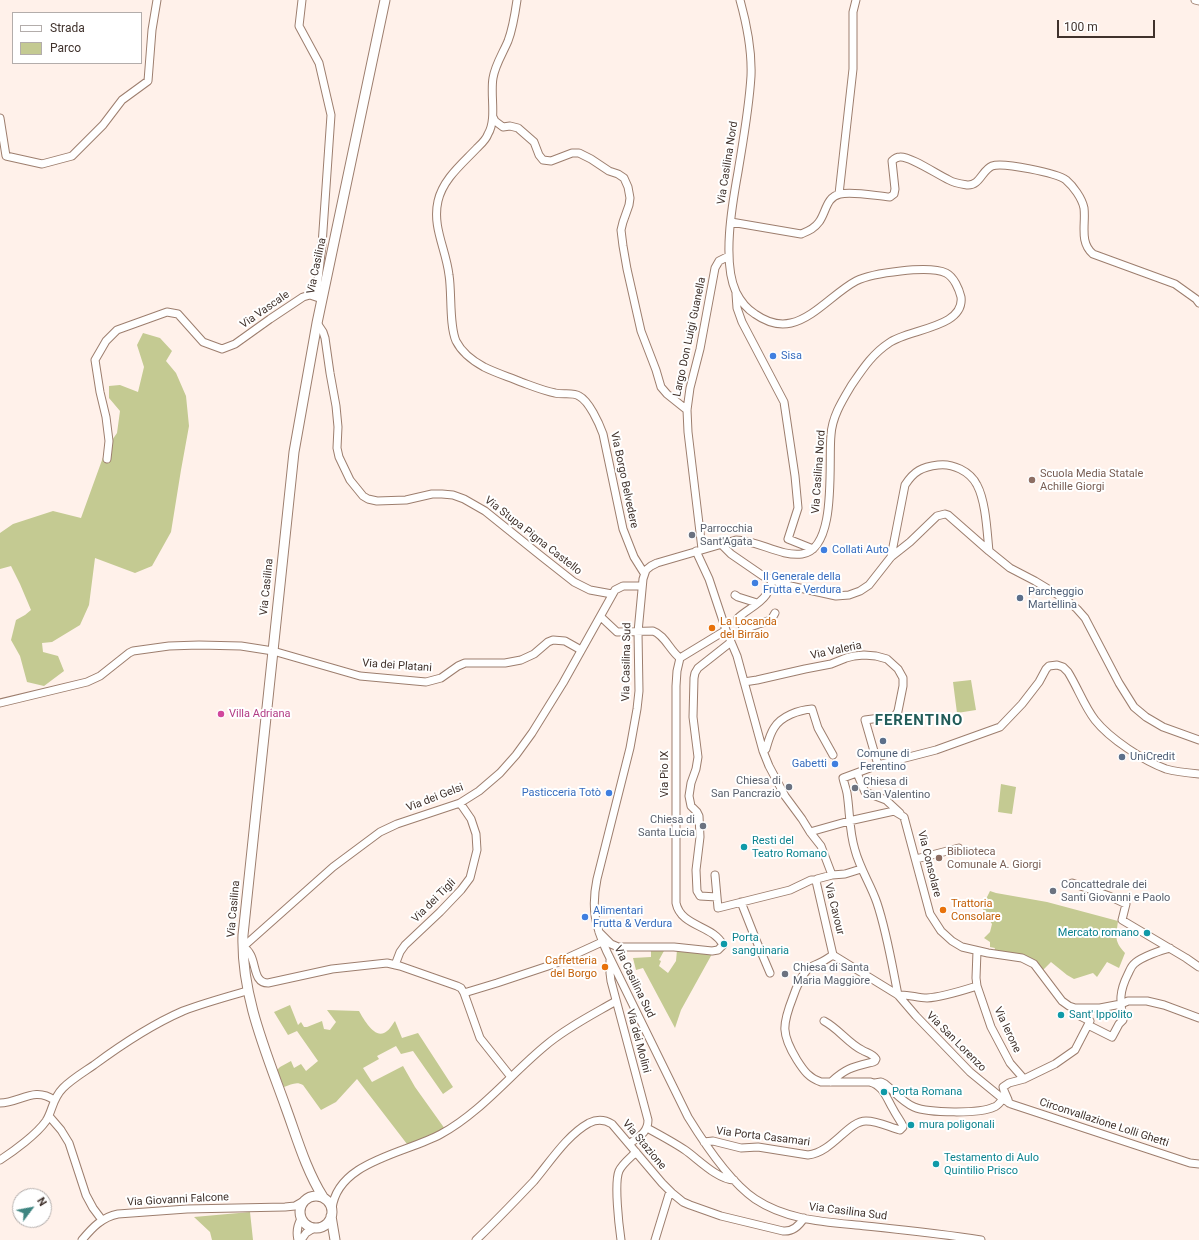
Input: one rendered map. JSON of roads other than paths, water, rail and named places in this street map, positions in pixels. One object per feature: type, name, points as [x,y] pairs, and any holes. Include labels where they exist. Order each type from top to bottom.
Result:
[{"type":"main road","name":"Via Casilina","points":[[324,1198],[310,1173],[260,1034],[248,991],[243,965],[243,947],[245,911],[293,459],[317,323],[386,0]]},
{"type":"main road","name":"Via Casilina","points":[[304,1201],[310,1188],[310,1173]]},
{"type":"main road","points":[[314,1196],[324,1198],[328,1201],[332,1212],[334,1240],[324,1230],[309,1226],[301,1218],[300,1211],[304,1201],[314,1196]]},
{"type":"main road","points":[[317,1228],[327,1223],[332,1212]]},
{"type":"street","points":[[0,118],[6,156],[42,164],[72,156],[103,125],[122,100],[148,81],[152,30],[157,0]]},
{"type":"street","points":[[302,0],[299,26],[319,63],[331,115],[322,245],[317,288],[322,299]]},
{"type":"street","name":"Via Borgo Belvedere","points":[[517,0],[510,34],[494,73],[492,94],[493,117],[488,135],[448,179],[441,190],[437,204],[437,227],[448,267],[453,330],[455,338],[466,355],[485,368],[552,392],[581,396],[586,401],[600,426],[604,437],[620,521],[624,533],[634,557],[644,573]]},
{"type":"street","name":"Via Casilina Nord","points":[[740,0],[750,47],[751,76],[746,124],[731,222],[729,256],[731,276],[736,292],[747,308],[751,312],[774,323],[790,323],[801,320],[848,285],[871,275],[898,271],[933,269],[946,273],[952,278],[961,298],[959,310],[950,319],[936,326],[906,334],[891,341],[875,354],[865,365],[842,399],[831,434],[829,500],[826,526],[821,539],[813,549]]},
{"type":"street","points":[[840,194],[853,69],[853,12],[856,0]]},
{"type":"street","points":[[1195,0],[1199,1]]},
{"type":"street","points":[[493,117],[495,121],[503,127],[510,126],[518,128],[534,142],[539,155],[543,160],[551,161],[572,153],[579,153],[591,159],[609,172],[618,174],[624,178],[628,187],[630,198],[621,230],[627,269],[641,331],[661,387],[667,394],[687,410]]},
{"type":"street","points":[[731,222],[801,234],[810,231],[820,221],[828,203],[833,197],[840,194],[850,193],[890,197],[894,194],[895,189],[892,161],[901,157],[910,159],[951,181],[967,185],[976,183],[987,170],[995,165],[1029,169],[1054,174],[1066,181],[1081,200],[1084,207],[1085,242],[1090,250],[1099,257],[1117,262],[1175,284],[1196,299],[1199,303]]},
{"type":"street","name":"Largo Don Luigi Guanella","points":[[729,256],[719,261],[715,268],[700,349],[690,388],[687,410],[699,550],[731,642]]},
{"type":"street","points":[[736,292],[737,308],[742,322],[784,402],[795,476],[798,508],[788,539],[813,549]]},
{"type":"street","name":"Via Vascale","points":[[107,458],[109,441],[95,360],[106,341],[117,330],[167,312],[178,314],[203,342],[222,349],[235,344],[303,297],[310,295],[322,299]]},
{"type":"street","name":"Via Stupa Pigna Castello","points":[[317,323],[325,338],[336,406],[338,454],[350,480],[363,496],[377,502],[406,500],[428,495],[442,494],[453,495],[464,499],[489,514],[574,582],[590,590],[612,594]]},
{"type":"street","points":[[891,557],[905,485],[910,477],[927,466],[942,465],[956,467],[972,477],[977,484],[982,500],[989,551]]},
{"type":"street","points":[[720,544],[763,576],[773,580],[786,585],[836,596],[849,595],[860,591],[869,585],[891,557],[910,542],[937,516],[944,514],[1010,568],[1041,584],[1068,601],[1077,609],[1085,618],[1119,683],[1134,707],[1146,717],[1163,727],[1199,740]]},
{"type":"street","points":[[644,573],[654,565],[699,550],[741,540],[770,549],[798,554],[807,553],[813,549]]},
{"type":"street","name":"Via Casilina Sud","points":[[644,573],[638,632],[639,691],[637,709],[630,748],[596,885],[594,908],[597,930],[602,942],[682,1107],[704,1142],[734,1180],[762,1203],[783,1212],[804,1218],[981,1240]]},
{"type":"street","points":[[773,580],[765,596],[738,618],[744,629],[771,620],[775,613]]},
{"type":"street","points":[[612,594],[620,587],[642,586]]},
{"type":"street","name":"Via dei Gelsi","points":[[243,947],[332,867],[380,832],[397,824],[460,803],[475,794],[490,782],[522,747],[563,683],[601,617],[612,594]]},
{"type":"street","points":[[735,595],[757,604]]},
{"type":"street","points":[[601,617],[617,632],[653,631],[658,633],[680,658],[726,630]]},
{"type":"street","name":"Via dei Platani","points":[[273,651],[360,676],[426,682],[441,678],[458,666],[466,663],[509,663],[522,660],[534,654],[546,643],[553,640],[563,641],[581,650]]},
{"type":"street","points":[[717,897],[700,896],[697,885],[696,865],[700,837],[699,819],[698,813],[691,806],[689,796],[690,783],[698,760],[693,717],[694,678],[698,668],[731,642],[737,656],[763,751],[785,796],[810,832],[849,821],[894,811],[904,817]]},
{"type":"street","points":[[0,703],[95,679],[124,655],[134,651],[170,646],[199,645],[241,646],[273,651]]},
{"type":"street","name":"Via Valeria","points":[[744,682],[831,664],[854,656],[864,655],[883,657],[887,659],[898,670],[903,678],[903,686],[898,711],[895,716],[865,720],[878,766]]},
{"type":"street","name":"Via Pio IX","points":[[597,930],[612,944],[621,948],[670,947],[712,951],[718,950],[723,945],[715,935],[683,917],[676,903],[676,686],[680,658]]},
{"type":"street","points":[[898,995],[878,905],[854,850],[849,821],[847,792],[843,778],[878,766],[936,750],[1000,727],[1022,704],[1039,682],[1046,669],[1057,664],[1068,672],[1095,720],[1111,736],[1144,759],[1165,769],[1183,773],[1199,774]]},
{"type":"street","points":[[763,751],[766,749],[774,728],[780,721],[786,716],[812,709],[818,728],[832,755]]},
{"type":"street","points":[[857,773],[865,792],[886,800],[904,817]]},
{"type":"street","name":"Via dei Tigli","points":[[395,965],[400,952],[405,945],[440,912],[470,878],[476,850],[476,834],[471,820],[460,803]]},
{"type":"street","name":"Via Consolare","points":[[904,817],[930,914],[941,931],[952,942],[962,947],[977,951],[1022,958],[1034,964],[1062,1001],[1069,1006],[1079,1009],[1100,1008],[1121,1004],[1128,1001],[1147,1001],[1164,1005],[1199,1018]]},
{"type":"street","name":"Via Cavour","points":[[810,832],[821,846],[832,875],[816,880],[816,883],[833,955]]},
{"type":"street","points":[[916,860],[959,848]]},
{"type":"street","points":[[832,875],[845,874],[861,869]]},
{"type":"street","points":[[715,875],[718,908],[790,890],[811,880],[816,880]]},
{"type":"street","points":[[1072,883],[1109,896],[1126,904],[1122,920],[1199,967]]},
{"type":"street","points":[[741,902],[770,973]]},
{"type":"street","points":[[464,993],[554,964],[602,942]]},
{"type":"street","points":[[243,947],[252,956],[258,978],[261,982],[266,983],[332,969],[385,964],[395,965],[457,986],[461,988],[464,993],[480,1038],[511,1077]]},
{"type":"street","points":[[1088,1025],[1112,1037],[1123,1020],[1121,990],[1131,968],[1134,964],[1162,950],[1170,948]]},
{"type":"street","name":"Via Ierone","points":[[977,951],[977,986],[991,1027],[1010,1063],[1024,1079]]},
{"type":"street","points":[[977,986],[927,998],[906,994],[898,995],[833,955],[817,965],[809,967],[795,991],[785,1019],[785,1033],[789,1048],[802,1070],[814,1080],[821,1082],[870,1082],[878,1085],[881,1082],[905,1102],[918,1109],[949,1112],[986,1110],[1006,1101],[1008,1098],[1003,1087],[1009,1083],[1024,1079],[1055,1064],[1075,1050],[1090,1021],[1080,1016],[1079,1009]]},
{"type":"street","name":"Via dei Molini","points":[[610,960],[610,978],[647,1114],[647,1128]]},
{"type":"street","points":[[0,1160],[43,1125],[49,1116],[54,1100],[69,1083],[115,1050],[140,1034],[187,1010],[248,991]]},
{"type":"street","name":"Via San Lorenzo","points":[[898,995],[970,1072],[1006,1101]]},
{"type":"street","points":[[324,1198],[335,1194],[347,1180],[364,1167],[389,1154],[435,1137],[459,1123],[480,1107],[544,1046],[559,1035],[616,1001]]},
{"type":"street","points":[[824,1021],[834,1026],[856,1046],[874,1056],[876,1059],[873,1062],[841,1072],[830,1082]]},
{"type":"street","name":"Via Porta Casamari","points":[[704,1142],[713,1141],[741,1148],[758,1147],[813,1155],[826,1149],[854,1125],[861,1121],[878,1122],[897,1129],[902,1129],[904,1126],[878,1085]]},
{"type":"street","points":[[0,1103],[10,1102],[37,1094],[54,1100]]},
{"type":"street","name":"Circonvallazione Lolli Ghetti","points":[[1006,1101],[1020,1107],[1190,1163],[1199,1164]]},
{"type":"street","points":[[49,1116],[61,1130],[69,1143],[86,1195],[102,1220]]},
{"type":"street","name":"Via Stazione","points":[[476,1240],[516,1200],[570,1139],[588,1124],[599,1120],[607,1121],[614,1126],[670,1191],[683,1202],[721,1216],[778,1230],[792,1230],[804,1218]]},
{"type":"street","points":[[629,1144],[642,1135],[647,1128],[685,1150],[721,1176],[734,1180]]},
{"type":"street","points":[[621,1240],[618,1174],[622,1167],[636,1152]]},
{"type":"street","points":[[654,1240],[670,1191]]},
{"type":"street","points":[[332,1212],[335,1194]]},
{"type":"street","name":"Via Giovanni Falcone","points":[[82,1240],[102,1220],[109,1216],[118,1214],[167,1210],[285,1208],[295,1206],[304,1201]]},
{"type":"street","name":"Via Giovanni Falcone","points":[[285,1208],[294,1211],[301,1218]]},
{"type":"street","points":[[298,1240],[297,1227],[301,1218]]},
{"type":"street","points":[[301,1240],[306,1233],[317,1228]]},
{"type":"place","name":"Sisa","points":[[773,356]]},
{"type":"place","name":"Scuola Media Statale Achille Giorgi","points":[[1032,480]]},
{"type":"place","name":"Parrocchia Sant'Agata","points":[[692,535]]},
{"type":"place","name":"Collati Auto","points":[[824,550]]},
{"type":"place","name":"Il Generale della Frutta e Verdura","points":[[755,583]]},
{"type":"place","name":"Parcheggio Martellina","points":[[1020,598]]},
{"type":"place","name":"La Locanda del Birraio","points":[[712,628]]},
{"type":"place","name":"Villa Adriana","points":[[221,714]]},
{"type":"place","name":"Comune di Ferentino","points":[[883,741]]},
{"type":"place","name":"UniCredit","points":[[1122,757]]},
{"type":"place","name":"Gabetti","points":[[835,764]]},
{"type":"place","name":"Chiesa di San Pancrazio","points":[[789,787]]},
{"type":"place","name":"Chiesa di San Valentino","points":[[855,788]]},
{"type":"place","name":"Pasticceria Totò","points":[[609,793]]},
{"type":"place","name":"Chiesa di Santa Lucia","points":[[703,826]]},
{"type":"place","name":"Resti del Teatro Romano","points":[[744,847]]},
{"type":"place","name":"Biblioteca Comunale A. Giorgi","points":[[939,858]]},
{"type":"place","name":"Concattedrale dei Santi Giovanni e Paolo","points":[[1053,891]]},
{"type":"place","name":"Trattoria Consolare","points":[[943,910]]},
{"type":"place","name":"Alimentari Frutta & Verdura","points":[[585,917]]},
{"type":"place","name":"Mercato romano","points":[[1147,933]]},
{"type":"place","name":"Porta sanguinaria","points":[[724,944]]},
{"type":"place","name":"Caffetteria del Borgo","points":[[605,967]]},
{"type":"place","name":"Chiesa di Santa Maria Maggiore","points":[[785,974]]},
{"type":"place","name":"Sant' Ippolito","points":[[1061,1015]]},
{"type":"place","name":"Porta Romana","points":[[884,1092]]},
{"type":"place","name":"mura poligonali","points":[[911,1125]]},
{"type":"place","name":"Testamento di Aulo Quintilio Prisco","points":[[936,1164]]},
{"type":"district","name":"FERENTINO","points":[[919,721]]}]
